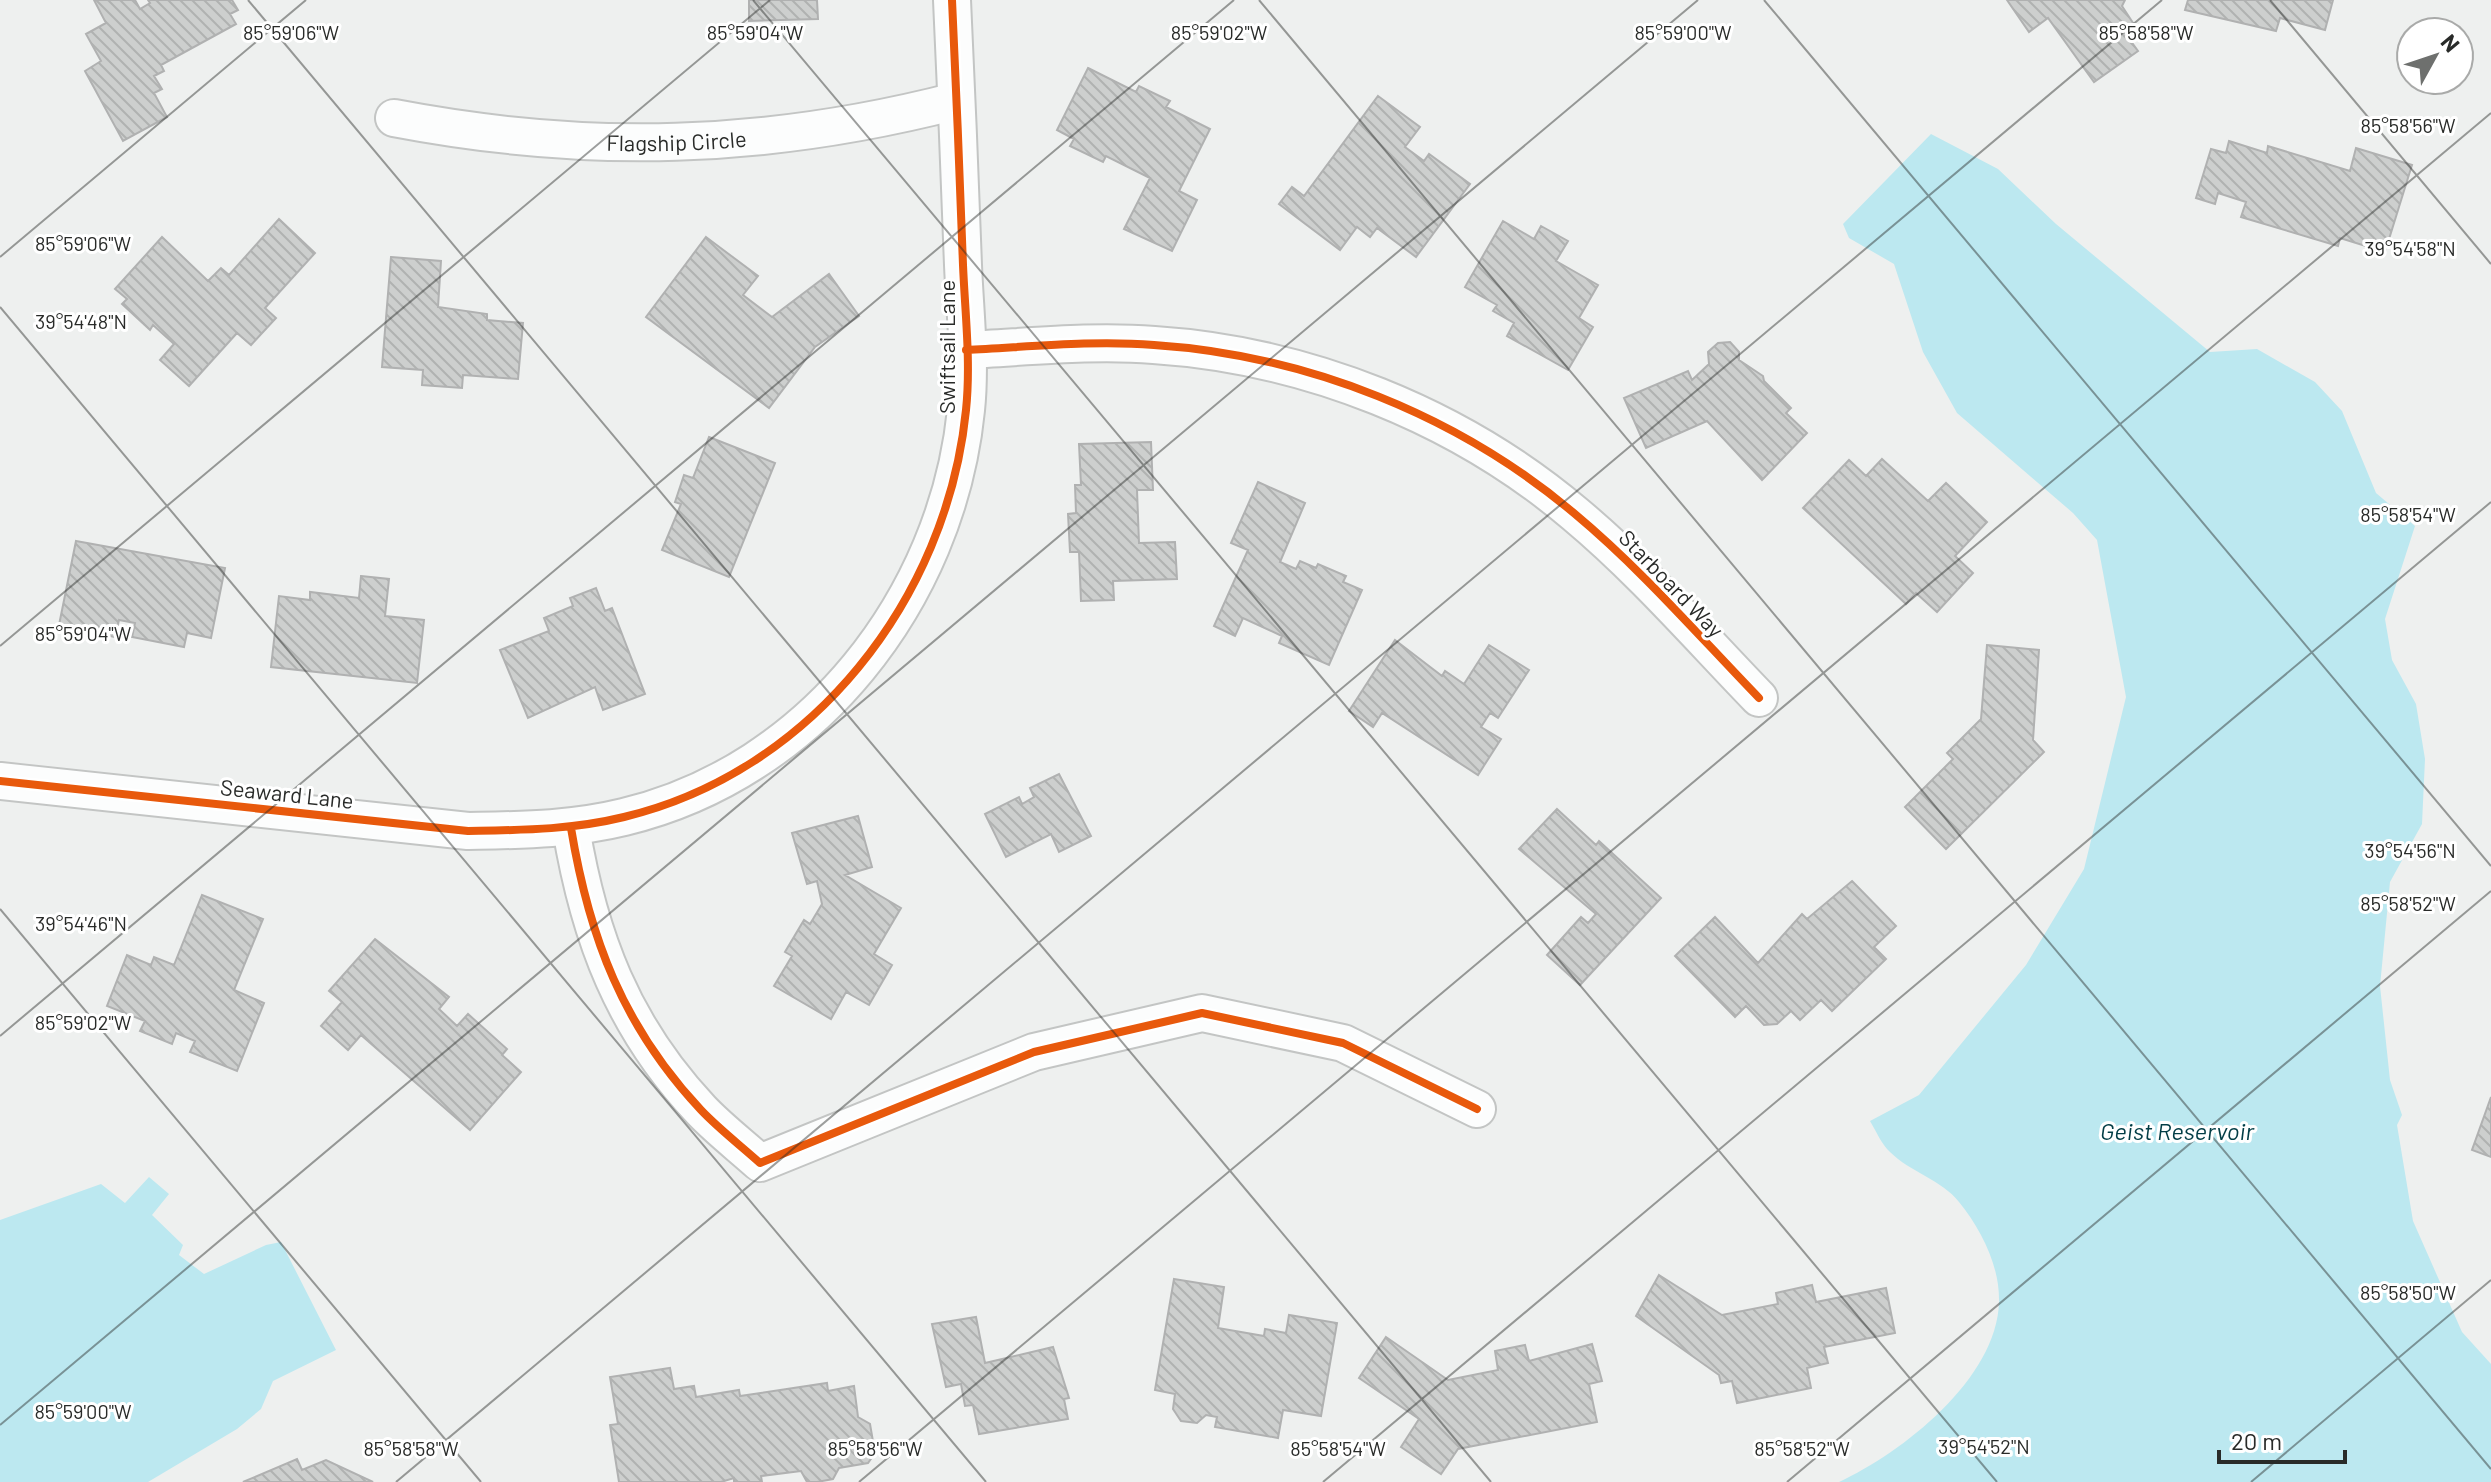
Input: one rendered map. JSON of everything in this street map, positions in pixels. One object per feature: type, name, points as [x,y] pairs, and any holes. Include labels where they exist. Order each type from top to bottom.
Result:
[{"type":"street","name":"Swiftsail Lane","points":[[571,828],[646,811],[735,772],[806,721],[854,674],[900,611],[936,541],[961,448],[966,409],[952,0]]},
{"type":"street","name":"Flagship Circle","points":[[394,118],[471,133],[628,145],[667,144],[797,134],[956,101]]},
{"type":"street","name":"Starboard Way","points":[[966,350],[1095,344],[1211,351],[1305,371],[1414,411],[1515,469],[1570,509],[1621,554],[1759,698]]},
{"type":"street","name":"Seaward Lane","points":[[0,781],[468,831],[571,828]]},
{"type":"street","points":[[571,828],[575,868],[585,905],[597,944],[621,998],[664,1064],[701,1110],[760,1163],[1034,1052],[1202,1013],[1343,1043],[1477,1109]]},
{"type":"water","name":"Geist Reservoir","points":[[1931,134],[1998,169],[2056,224],[2210,352],[2257,349],[2315,382],[2342,411],[2376,493],[2415,526],[2385,619],[2392,660],[2416,704],[2425,759],[2422,824],[2390,882],[2380,986],[2390,1080],[2402,1115],[2397,1125],[2413,1221],[2462,1332],[2491,1364],[2491,1482],[1839,1482],[1890,1452],[1942,1410],[1982,1359],[1994,1331],[1999,1302],[1993,1262],[1982,1236],[1967,1213],[1952,1194],[1890,1152],[1870,1121],[1919,1095],[2026,965],[2084,869],[2126,697],[2097,540],[2073,513],[1957,413],[1923,352],[1894,264],[1849,238],[1843,224]]},
{"type":"water","points":[[149,1177],[169,1194],[152,1215],[183,1245],[179,1255],[204,1274],[266,1245],[281,1242],[336,1350],[273,1381],[261,1409],[237,1429],[148,1482],[0,1482],[0,1220],[101,1184],[125,1203]]},
{"type":"building","points":[[94,0],[135,0],[140,9],[150,3],[148,0],[232,0],[238,10],[230,14],[236,24],[161,65],[164,71],[154,76],[162,89],[154,93],[167,117],[123,141],[85,71],[101,61],[86,34],[106,23]]},
{"type":"building","points":[[749,0],[817,0],[818,19],[749,21]]},
{"type":"building","points":[[2007,0],[2125,0],[2122,6],[2135,26],[2125,33],[2138,51],[2094,82],[2048,18],[2029,32]]},
{"type":"building","points":[[2188,0],[2333,0],[2325,30],[2280,18],[2276,31],[2185,10]]},
{"type":"building","points":[[1088,68],[1136,92],[1139,86],[1170,101],[1166,107],[1210,129],[1179,191],[1197,200],[1172,251],[1124,229],[1150,178],[1106,156],[1103,162],[1070,146],[1074,139],[1057,130]]},
{"type":"building","points":[[1378,96],[1420,127],[1405,147],[1424,161],[1429,154],[1470,184],[1416,257],[1377,228],[1370,237],[1357,227],[1340,250],[1279,204],[1292,187],[1304,196]]},
{"type":"building","points":[[2229,141],[2267,153],[2268,146],[2350,171],[2356,148],[2412,165],[2385,252],[2340,238],[2338,246],[2241,217],[2246,202],[2218,193],[2215,204],[2196,198],[2211,149],[2226,153]]},
{"type":"building","points":[[279,219],[315,253],[265,308],[276,318],[251,345],[237,333],[189,386],[160,360],[174,344],[153,325],[150,330],[122,304],[127,299],[115,289],[162,237],[208,281],[221,268],[229,275]]},
{"type":"building","points":[[1503,221],[1534,239],[1541,226],[1568,241],[1556,261],[1598,285],[1579,318],[1593,327],[1568,370],[1507,336],[1514,323],[1493,311],[1497,305],[1465,287]]},
{"type":"building","points":[[706,237],[758,276],[743,295],[772,317],[829,274],[859,316],[815,347],[769,408],[646,317]]},
{"type":"building","points":[[391,257],[441,261],[438,307],[487,314],[487,320],[523,323],[518,379],[463,375],[462,388],[422,385],[423,370],[382,367]]},
{"type":"building","points":[[1730,342],[1739,352],[1739,360],[1763,376],[1764,381],[1791,408],[1786,413],[1807,433],[1762,480],[1707,421],[1646,448],[1624,398],[1688,371],[1692,380],[1709,364],[1708,352],[1718,343]]},
{"type":"building","points":[[709,437],[775,463],[729,577],[662,550],[681,504],[675,502],[684,475],[693,478]]},
{"type":"building","points":[[1151,442],[1153,490],[1137,490],[1139,543],[1175,542],[1177,579],[1113,581],[1114,600],[1081,601],[1079,552],[1070,552],[1068,514],[1076,513],[1075,485],[1081,485],[1079,444]]},
{"type":"building","points":[[1882,459],[1928,501],[1946,483],[1987,522],[1955,556],[1973,573],[1937,612],[1916,593],[1906,604],[1803,508],[1849,460],[1866,476]]},
{"type":"building","points":[[1258,482],[1305,503],[1280,562],[1296,569],[1300,561],[1316,568],[1318,564],[1346,576],[1343,582],[1362,590],[1329,665],[1279,643],[1282,636],[1243,618],[1235,636],[1214,626],[1248,550],[1231,543]]},
{"type":"building","points":[[76,541],[225,568],[211,638],[187,633],[184,647],[132,637],[135,623],[119,620],[115,637],[59,625]]},
{"type":"building","points":[[361,576],[389,579],[385,616],[424,620],[417,683],[271,667],[279,596],[310,600],[310,592],[359,598]]},
{"type":"building","points":[[596,588],[605,611],[612,608],[645,694],[603,710],[595,687],[528,718],[500,650],[549,631],[544,618],[573,606],[570,598]]},
{"type":"building","points":[[1395,640],[1442,676],[1445,671],[1464,684],[1489,645],[1529,670],[1498,718],[1490,713],[1481,727],[1501,739],[1478,775],[1382,713],[1373,727],[1349,711]]},
{"type":"building","points":[[1987,645],[2039,650],[2033,740],[2044,752],[1946,849],[1905,807],[1953,759],[1947,753],[1981,719]]},
{"type":"building","points":[[1059,774],[1091,836],[1059,852],[1051,834],[1006,857],[985,814],[1019,797],[1022,804],[1034,797],[1030,788]]},
{"type":"building","points":[[1557,809],[1596,845],[1599,841],[1661,898],[1580,985],[1547,955],[1581,917],[1588,923],[1596,914],[1519,849]]},
{"type":"building","points":[[858,816],[872,867],[845,875],[901,908],[874,954],[892,965],[869,1005],[846,992],[831,1019],[774,986],[792,956],[785,952],[804,920],[810,924],[822,904],[817,881],[807,884],[792,833]]},
{"type":"building","points":[[1852,881],[1896,926],[1874,947],[1886,959],[1832,1011],[1821,1000],[1800,1020],[1791,1011],[1777,1024],[1764,1025],[1746,1006],[1735,1017],[1675,956],[1715,917],[1758,963],[1802,914],[1807,919]]},
{"type":"building","points":[[202,895],[263,919],[234,990],[264,1003],[237,1071],[190,1052],[195,1041],[176,1033],[172,1044],[140,1031],[145,1021],[107,1006],[127,955],[151,965],[154,957],[174,965]]},
{"type":"building","points":[[375,939],[449,997],[439,1009],[457,1026],[468,1014],[507,1049],[502,1055],[521,1072],[470,1130],[361,1035],[348,1050],[321,1026],[342,1002],[329,991]]},
{"type":"building","points":[[2491,1097],[2491,1157],[2472,1150]]},
{"type":"building","points":[[1659,1275],[1722,1315],[1778,1304],[1776,1293],[1812,1285],[1816,1302],[1886,1288],[1895,1333],[1824,1347],[1828,1363],[1807,1368],[1811,1388],[1737,1403],[1732,1381],[1721,1383],[1719,1375],[1636,1316]]},
{"type":"building","points":[[1174,1279],[1224,1287],[1218,1328],[1264,1336],[1265,1329],[1286,1333],[1289,1315],[1337,1323],[1321,1416],[1283,1410],[1278,1438],[1215,1427],[1217,1417],[1206,1415],[1197,1423],[1181,1421],[1173,1409],[1175,1394],[1155,1390]]},
{"type":"building","points":[[976,1317],[985,1363],[1053,1347],[1069,1398],[1064,1399],[1068,1419],[979,1434],[973,1405],[965,1406],[961,1384],[946,1387],[932,1324]]},
{"type":"building","points":[[1386,1337],[1448,1380],[1498,1370],[1495,1351],[1525,1345],[1529,1361],[1592,1344],[1602,1381],[1589,1384],[1597,1422],[1458,1449],[1441,1474],[1401,1447],[1419,1419],[1359,1378]]},
{"type":"building","points":[[670,1368],[674,1389],[694,1386],[696,1397],[739,1390],[740,1396],[827,1383],[828,1391],[854,1386],[858,1417],[870,1424],[875,1453],[868,1463],[839,1468],[833,1479],[817,1482],[807,1482],[801,1471],[761,1476],[762,1482],[734,1482],[734,1478],[721,1482],[619,1482],[610,1425],[618,1424],[610,1377]]},
{"type":"building","points":[[297,1459],[302,1470],[326,1460],[373,1482],[243,1482]]},
{"type":"cycle path","points":[[0,781],[468,831],[585,825],[624,817],[692,794],[754,761],[810,718],[858,668],[899,610],[931,547],[954,480],[966,410],[968,374],[952,0]]},
{"type":"cycle path","points":[[966,350],[1107,343],[1211,351],[1323,377],[1378,396],[1481,447],[1575,514],[1646,580],[1759,698]]},
{"type":"cycle path","points":[[571,828],[599,943],[630,1013],[674,1079],[708,1117],[760,1163],[1034,1052],[1202,1013],[1343,1043],[1477,1109]]}]
